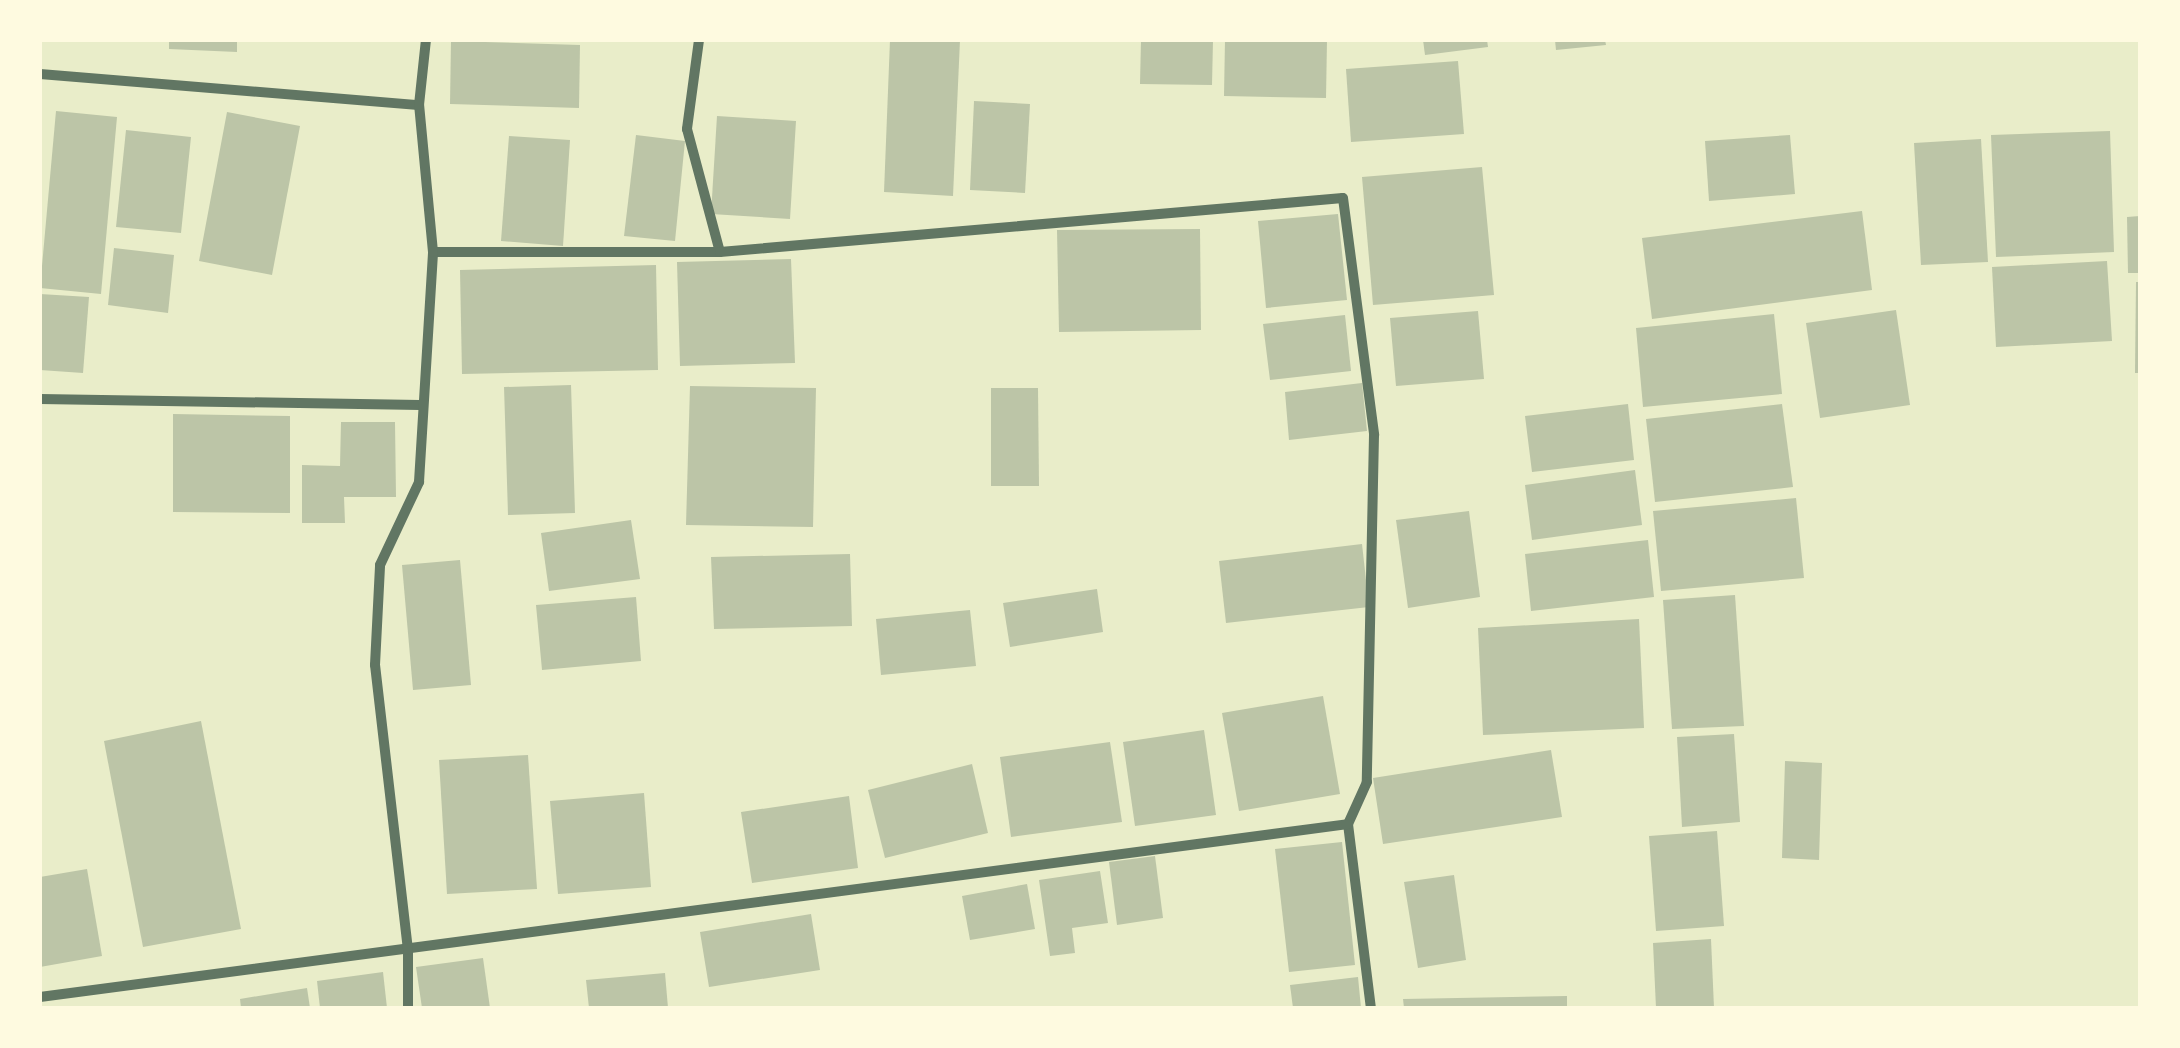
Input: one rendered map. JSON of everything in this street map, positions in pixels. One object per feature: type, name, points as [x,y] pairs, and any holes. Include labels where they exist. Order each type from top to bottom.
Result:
[{"type":"street","points":[[408,1008],[408,950],[374,665],[380,566],[419,482],[420,406],[433,252],[419,105],[426,40]]},
{"type":"street","points":[[698,40],[687,129],[720,252]]},
{"type":"street","points":[[40,74],[419,105]]},
{"type":"street","points":[[433,252],[720,252],[1344,198],[1374,435],[1367,782],[1348,824],[1371,1008]]},
{"type":"street","points":[[40,400],[420,406]]},
{"type":"street","points":[[40,997],[1348,824]]},
{"type":"building","points":[[169,40],[237,40],[237,52],[169,49]]},
{"type":"building","points":[[890,40],[960,40],[953,196],[884,192]]},
{"type":"building","points":[[1141,40],[1213,40],[1212,85],[1140,84]]},
{"type":"building","points":[[1225,40],[1327,40],[1326,98],[1224,96]]},
{"type":"building","points":[[1423,40],[1487,40],[1488,47],[1425,55]]},
{"type":"building","points":[[1555,40],[1605,40],[1606,45],[1556,50]]},
{"type":"building","points":[[451,41],[580,45],[579,108],[450,104]]},
{"type":"building","points":[[1458,61],[1464,134],[1351,142],[1346,69]]},
{"type":"building","points":[[974,101],[1030,104],[1025,193],[970,190]]},
{"type":"building","points":[[56,111],[117,117],[101,294],[40,288]]},
{"type":"building","points":[[227,112],[300,126],[272,275],[199,261]]},
{"type":"building","points":[[717,116],[796,121],[790,219],[711,214]]},
{"type":"building","points":[[126,130],[191,137],[181,233],[116,227]]},
{"type":"building","points":[[2110,131],[2114,252],[1996,257],[1991,135]]},
{"type":"building","points":[[636,135],[685,141],[675,241],[624,236]]},
{"type":"building","points":[[1790,135],[1795,194],[1709,201],[1705,141]]},
{"type":"building","points":[[509,136],[570,140],[563,246],[501,241]]},
{"type":"building","points":[[1981,139],[1988,262],[1921,265],[1914,143]]},
{"type":"building","points":[[1482,167],[1494,295],[1373,305],[1362,177]]},
{"type":"building","points":[[1862,211],[1872,290],[1652,319],[1642,238]]},
{"type":"building","points":[[1338,214],[1347,300],[1266,308],[1258,221]]},
{"type":"building","points":[[2140,216],[2140,273],[2128,273],[2127,217]]},
{"type":"building","points":[[1200,229],[1201,330],[1059,332],[1057,230]]},
{"type":"building","points":[[114,248],[174,255],[168,313],[108,305]]},
{"type":"building","points":[[791,259],[795,363],[680,366],[677,262]]},
{"type":"building","points":[[2107,261],[2112,341],[1996,347],[1992,267]]},
{"type":"building","points":[[656,265],[658,370],[462,374],[460,270]]},
{"type":"building","points":[[2136,282],[2140,282],[2140,373],[2135,373]]},
{"type":"building","points":[[40,294],[89,297],[83,373],[40,370]]},
{"type":"building","points":[[1896,310],[1910,405],[1820,418],[1806,323]]},
{"type":"building","points":[[1478,311],[1484,379],[1396,386],[1390,318]]},
{"type":"building","points":[[1774,314],[1782,394],[1643,407],[1636,328]]},
{"type":"building","points":[[1345,315],[1351,371],[1270,380],[1263,324]]},
{"type":"building","points":[[1362,383],[1367,431],[1289,440],[1285,392]]},
{"type":"building","points":[[571,385],[575,513],[508,515],[504,387]]},
{"type":"building","points":[[690,386],[816,388],[813,527],[686,525]]},
{"type":"building","points":[[991,388],[1038,388],[1039,486],[991,486]]},
{"type":"building","points":[[1628,404],[1634,460],[1532,472],[1525,416]]},
{"type":"building","points":[[1782,404],[1793,487],[1655,502],[1646,419]]},
{"type":"building","points":[[173,414],[290,416],[290,513],[173,512]]},
{"type":"building","points":[[341,422],[395,422],[396,497],[344,497],[345,523],[302,523],[302,465],[340,466]]},
{"type":"building","points":[[1635,470],[1642,525],[1532,540],[1525,485]]},
{"type":"building","points":[[1796,498],[1804,578],[1661,591],[1653,511]]},
{"type":"building","points":[[1469,511],[1480,597],[1408,608],[1396,520]]},
{"type":"building","points":[[631,520],[640,579],[549,591],[541,533]]},
{"type":"building","points":[[1648,540],[1654,597],[1531,611],[1525,554]]},
{"type":"building","points":[[1362,544],[1369,607],[1226,623],[1219,561]]},
{"type":"building","points":[[850,554],[852,626],[714,629],[711,557]]},
{"type":"building","points":[[460,560],[471,685],[413,690],[402,565]]},
{"type":"building","points":[[1097,589],[1103,632],[1010,647],[1003,603]]},
{"type":"building","points":[[1735,595],[1744,726],[1672,729],[1663,600]]},
{"type":"building","points":[[636,597],[641,661],[542,670],[536,605]]},
{"type":"building","points":[[970,610],[976,666],[881,675],[876,619]]},
{"type":"building","points":[[1639,619],[1644,728],[1483,735],[1478,628]]},
{"type":"building","points":[[1323,696],[1340,794],[1239,811],[1222,713]]},
{"type":"building","points":[[201,721],[241,929],[143,947],[104,741]]},
{"type":"building","points":[[1204,730],[1216,815],[1135,826],[1123,742]]},
{"type":"building","points":[[1734,734],[1740,822],[1682,827],[1677,737]]},
{"type":"building","points":[[1110,742],[1122,822],[1011,837],[1000,757]]},
{"type":"building","points":[[1551,750],[1562,817],[1383,844],[1373,778]]},
{"type":"building","points":[[528,755],[537,889],[447,894],[439,760]]},
{"type":"building","points":[[1785,761],[1822,763],[1819,860],[1782,858]]},
{"type":"building","points":[[972,764],[988,833],[885,858],[868,790]]},
{"type":"building","points":[[644,793],[651,887],[558,894],[550,801]]},
{"type":"building","points":[[849,796],[858,868],[752,883],[741,812]]},
{"type":"building","points":[[1717,831],[1724,926],[1656,931],[1649,836]]},
{"type":"building","points":[[1342,842],[1355,965],[1289,972],[1275,849]]},
{"type":"building","points":[[1155,856],[1163,918],[1117,925],[1109,862]]},
{"type":"building","points":[[87,869],[102,956],[40,967],[40,877]]},
{"type":"building","points":[[1100,871],[1108,923],[1072,928],[1075,953],[1050,956],[1039,880]]},
{"type":"building","points":[[1454,875],[1466,960],[1418,968],[1404,882]]},
{"type":"building","points":[[1027,884],[1035,929],[970,940],[962,896]]},
{"type":"building","points":[[811,914],[820,970],[709,987],[700,932]]},
{"type":"building","points":[[1711,939],[1714,1008],[1656,1008],[1653,943]]},
{"type":"building","points":[[483,958],[490,1008],[422,1008],[416,967]]},
{"type":"building","points":[[383,972],[387,1008],[320,1008],[317,981]]},
{"type":"building","points":[[665,973],[668,1008],[589,1008],[586,980]]},
{"type":"building","points":[[1358,977],[1361,1008],[1293,1008],[1290,985]]},
{"type":"building","points":[[307,988],[310,1008],[241,1008],[240,999]]},
{"type":"building","points":[[1567,996],[1567,1008],[1404,1008],[1403,999]]}]
